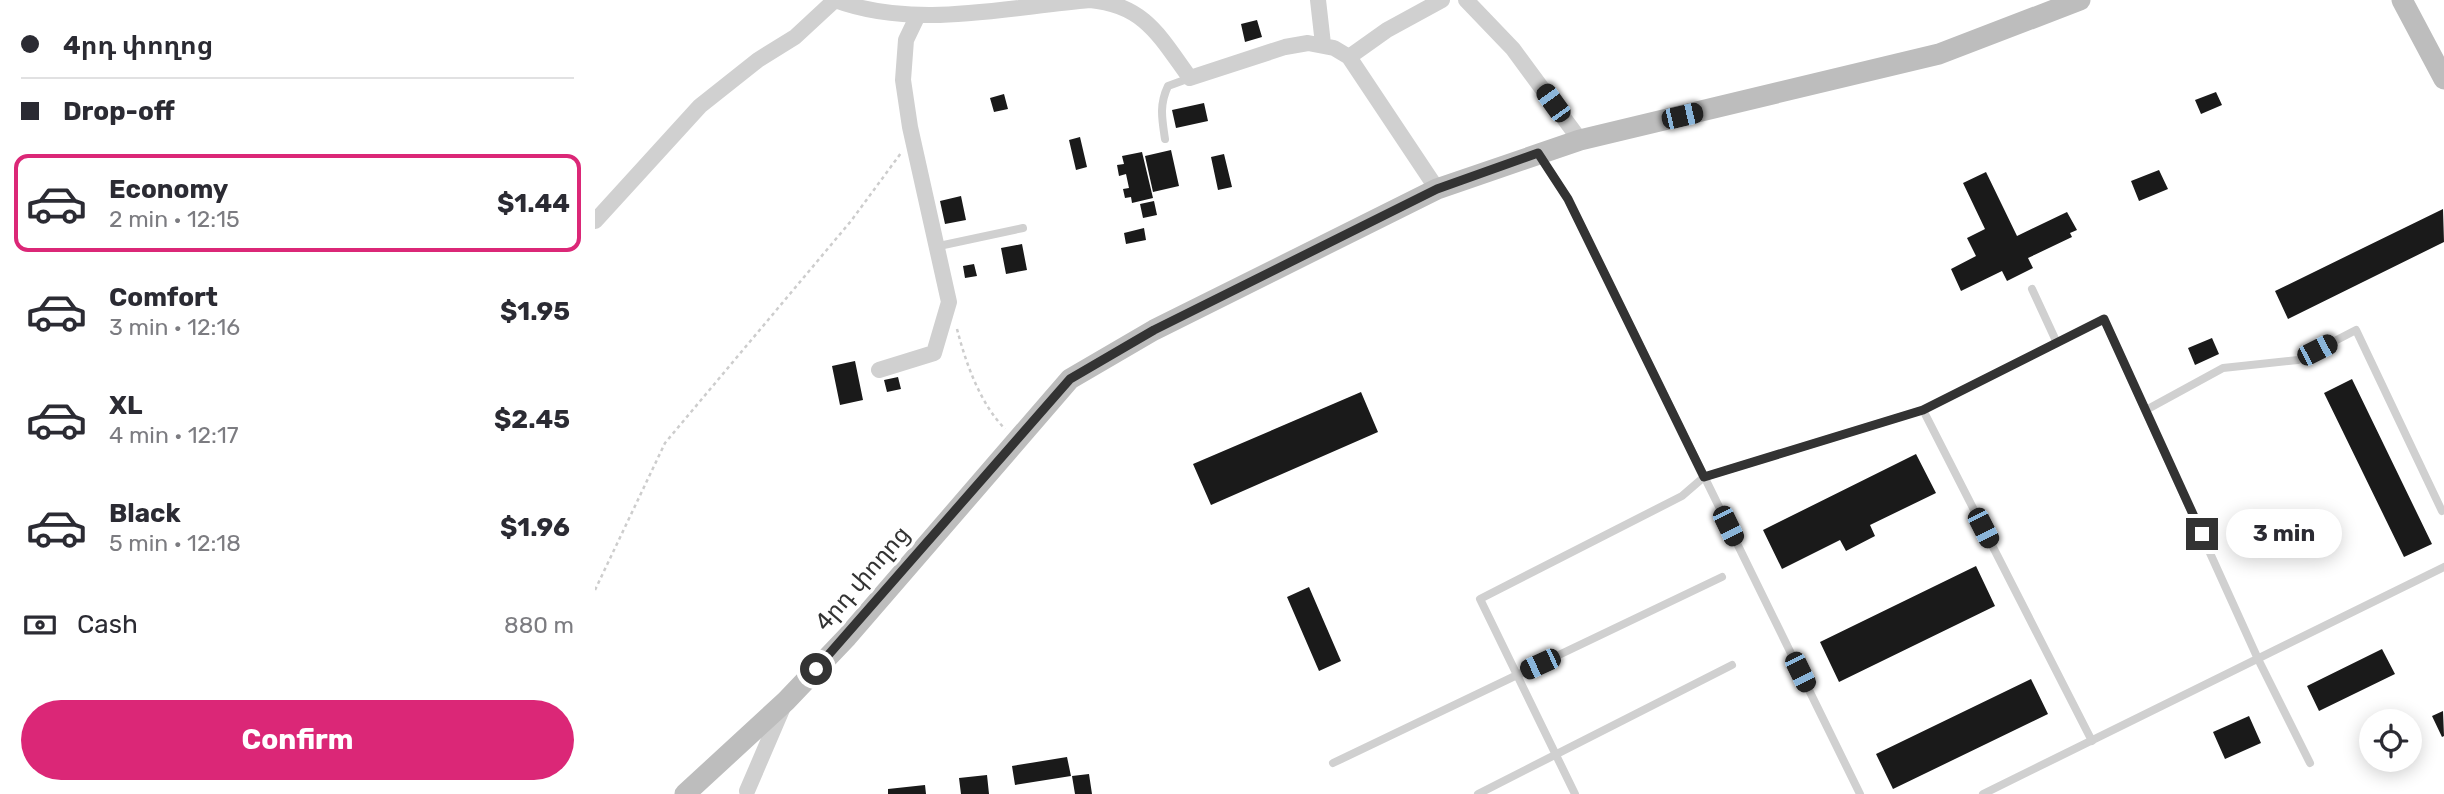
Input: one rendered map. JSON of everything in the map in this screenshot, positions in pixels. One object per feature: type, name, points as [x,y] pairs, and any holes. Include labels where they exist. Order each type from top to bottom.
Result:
[{"type":"street","points":[[595,222],[626,184],[716,91],[795,37],[835,0],[866,11],[918,15],[1090,0],[1109,2],[1131,9],[1150,24],[1191,78],[1285,47],[1323,44],[1349,57],[1437,189]]},
{"type":"street","points":[[1318,0],[1323,44]]},
{"type":"street","points":[[1349,57],[1387,30],[1441,0]]},
{"type":"street","points":[[1466,0],[1504,37],[1580,140]]},
{"type":"street","name":"4րդ փողոց","points":[[685,794],[786,701],[847,637],[1070,379],[1154,330],[1437,189],[1538,153],[1580,140],[1938,54],[2080,0]]},
{"type":"street","points":[[2402,0],[2444,79]]},
{"type":"street","points":[[879,370],[934,353],[949,302],[939,246],[910,127],[903,80],[906,40],[918,15]]},
{"type":"street","points":[[747,793],[786,701]]},
{"type":"lane","points":[[1165,139],[1160,108],[1163,96],[1168,86],[1191,78]]},
{"type":"lane","points":[[1538,153],[1568,199],[1860,794]]},
{"type":"lane","points":[[939,246],[1023,228]]},
{"type":"lane","points":[[2032,289],[2057,343]]},
{"type":"lane","points":[[1575,794],[1480,599],[1682,496],[1704,477],[1923,410],[2104,319],[2258,659],[2310,763]]},
{"type":"lane","points":[[2146,410],[2223,368],[2298,360],[2356,330],[2442,511]]},
{"type":"lane","points":[[1923,410],[2092,741]]},
{"type":"lane","points":[[1983,794],[2444,567]]},
{"type":"lane","points":[[1333,763],[1722,577]]},
{"type":"lane","points":[[1478,794],[1732,665]]},
{"type":"path","points":[[595,590],[665,443],[851,221],[903,152],[910,127]]},
{"type":"path","points":[[949,302],[962,348],[977,386],[992,415],[1014,444]]},
{"type":"building","points":[[1257,20],[1262,37],[1245,42],[1241,24]]},
{"type":"building","points":[[2216,92],[2222,105],[2201,114],[2195,100]]},
{"type":"building","points":[[1004,94],[1008,109],[994,112],[990,98]]},
{"type":"building","points":[[1204,103],[1208,121],[1176,128],[1172,110]]},
{"type":"building","points":[[1080,137],[1087,167],[1076,170],[1069,140]]},
{"type":"building","points":[[1171,150],[1179,186],[1153,192],[1145,156]]},
{"type":"building","points":[[1142,152],[1153,198],[1132,203],[1131,197],[1125,198],[1123,189],[1129,188],[1126,174],[1119,176],[1117,165],[1124,164],[1122,156]]},
{"type":"building","points":[[1224,154],[1232,187],[1218,190],[1211,157]]},
{"type":"building","points":[[2159,170],[2168,189],[2139,201],[2131,181]]},
{"type":"building","points":[[1986,172],[2017,236],[2067,212],[2077,230],[2070,233],[2072,237],[2028,258],[2033,268],[2007,281],[2002,271],[1961,291],[1951,269],[1976,256],[1967,238],[1985,229],[1963,183]]},
{"type":"building","points":[[961,196],[966,220],[945,224],[940,201]]},
{"type":"building","points":[[1154,201],[1157,215],[1143,218],[1140,204]]},
{"type":"building","points":[[2443,209],[2444,242],[2288,319],[2275,291]]},
{"type":"building","points":[[1144,228],[1146,240],[1126,244],[1124,233]]},
{"type":"building","points":[[1022,244],[1027,270],[1006,274],[1001,248]]},
{"type":"building","points":[[974,264],[977,276],[965,278],[963,266]]},
{"type":"building","points":[[2212,338],[2219,354],[2195,365],[2188,348]]},
{"type":"building","points":[[855,361],[863,400],[840,405],[832,366]]},
{"type":"building","points":[[898,377],[901,389],[887,392],[884,380]]},
{"type":"building","points":[[2352,379],[2432,544],[2404,557],[2324,393]]},
{"type":"building","points":[[1361,392],[1378,432],[1211,505],[1193,464]]},
{"type":"building","points":[[1916,454],[1936,493],[1870,525],[1875,536],[1846,551],[1840,540],[1782,569],[1763,530]]},
{"type":"building","points":[[1976,566],[1995,606],[1839,682],[1820,642]]},
{"type":"building","points":[[1309,587],[1341,661],[1319,671],[1287,597]]},
{"type":"building","points":[[2382,649],[2395,674],[2319,711],[2307,686]]},
{"type":"building","points":[[2031,679],[2048,714],[1893,789],[1876,754]]},
{"type":"building","points":[[2443,711],[2444,736],[2442,737],[2432,716]]},
{"type":"building","points":[[2249,716],[2261,743],[2225,759],[2213,732]]},
{"type":"building","points":[[1067,757],[1071,776],[1015,785],[1012,766]]},
{"type":"building","points":[[1089,774],[1092,794],[1075,794],[1072,776]]},
{"type":"building","points":[[987,775],[989,794],[961,794],[959,778]]},
{"type":"building","points":[[925,785],[926,794],[888,794],[888,789]]},
{"type":"route","points":[[816,669],[847,637],[1070,379],[1154,330],[1437,189],[1538,153],[1568,199],[1704,477],[1923,410],[2104,319],[2202,534]]}]
